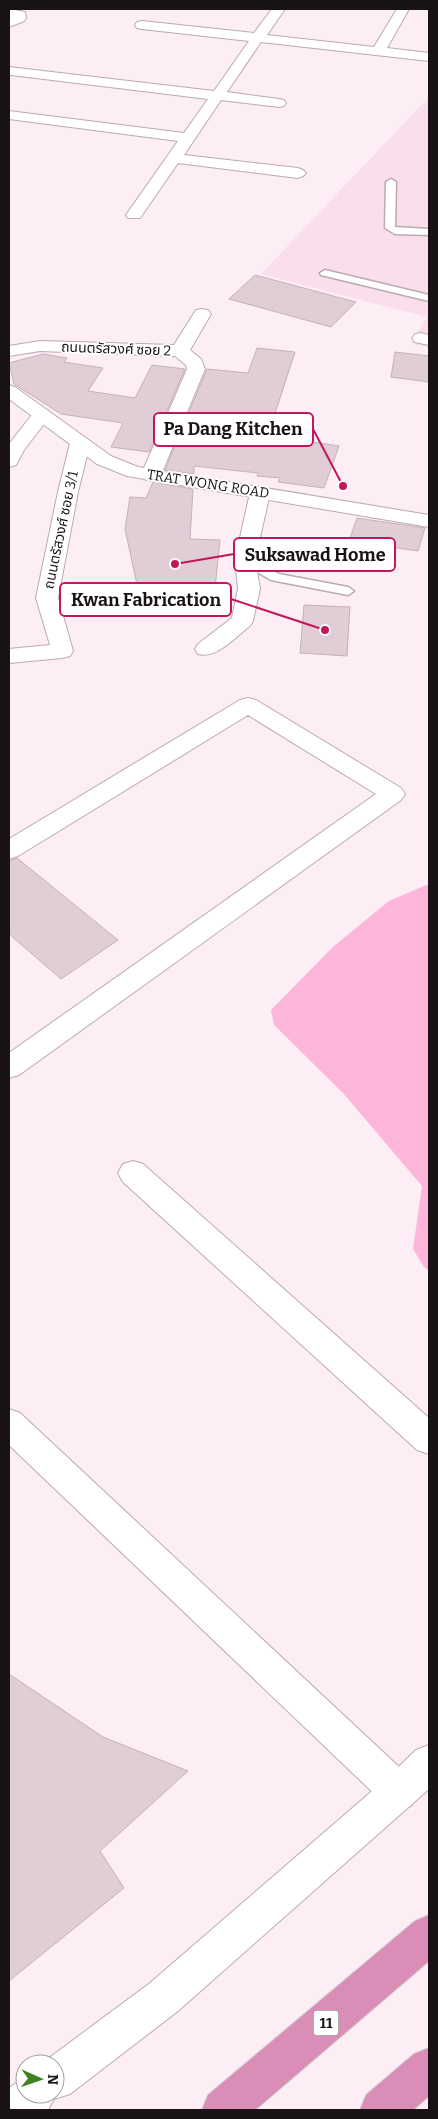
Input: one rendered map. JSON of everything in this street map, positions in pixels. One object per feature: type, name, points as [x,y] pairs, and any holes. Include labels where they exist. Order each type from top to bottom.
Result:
[{"type":"highway","name":"11","points":[[223,2110],[429,1935]]},
{"type":"highway","points":[[382,2110],[429,2069]]},
{"type":"street","points":[[134,215],[278,9]]},
{"type":"street","points":[[378,51],[403,9]]},
{"type":"street","points":[[9,12],[20,15],[19,18],[9,23]]},
{"type":"street","points":[[142,25],[429,57]]},
{"type":"street","points":[[11,71],[280,103]]},
{"type":"street","points":[[9,115],[188,138]]},
{"type":"street","points":[[174,158],[298,173]]},
{"type":"street","name":"ถนนตรัสวงศ์ ซอย 2","points":[[9,352],[40,346],[180,351],[202,314]]},
{"type":"street","points":[[151,475],[196,369],[195,364],[180,351]]},
{"type":"street","name":"TRAT WONG ROAD","points":[[9,391],[104,460],[134,472],[429,521]]},
{"type":"street","points":[[9,461],[15,449],[42,414]]},
{"type":"street","name":"ถนนตรัสวงศ์ ซอย 3/1","points":[[9,656],[62,651],[47,598],[68,492],[80,443]]},
{"type":"street","points":[[206,649],[242,621],[249,589],[245,560],[260,493]]},
{"type":"street","points":[[9,850],[248,705],[394,794],[9,1067]]},
{"type":"street","points":[[133,1173],[429,1440]]},
{"type":"street","points":[[9,1424],[399,1792]]},
{"type":"street","points":[[65,2071],[164,1997],[399,1792],[429,1763]]},
{"type":"lane","points":[[391,182],[390,228],[395,231],[429,232]]},
{"type":"lane","points":[[325,273],[429,298]]},
{"type":"lane","points":[[245,560],[275,577],[348,591]]},
{"type":"shaded area","points":[[429,97],[429,347],[411,344],[427,317],[261,274]]},
{"type":"shaded area","points":[[429,884],[429,1271],[424,1267],[413,1249],[422,1186],[343,1093],[274,1025],[271,1010],[334,946],[389,901]]},
{"type":"building","points":[[255,275],[356,302],[331,327],[229,299]]},
{"type":"building","points":[[257,348],[295,352],[268,435],[339,446],[324,488],[278,482],[280,478],[257,476],[258,473],[194,466],[194,474],[165,470],[207,369],[248,373]]},
{"type":"building","points":[[395,352],[429,356],[429,382],[391,377]]},
{"type":"building","points":[[43,354],[67,358],[64,362],[103,368],[88,391],[135,398],[152,365],[185,369],[149,452],[111,447],[123,423],[61,414],[14,384],[9,363]]},
{"type":"building","points":[[153,482],[193,489],[190,539],[220,540],[215,588],[139,594],[125,529],[130,497],[146,498]]},
{"type":"building","points":[[357,518],[425,528],[418,551],[349,541]]},
{"type":"building","points":[[304,605],[350,607],[347,656],[300,653]]},
{"type":"building","points":[[17,858],[118,940],[61,979],[9,934],[9,861]]},
{"type":"building","points":[[9,1674],[103,1737],[188,1771],[100,1851],[124,1888],[9,1981]]},
{"type":"place","name":"Pa Dang Kitchen","points":[[343,486]]},
{"type":"place","name":"Suksawad Home","points":[[175,564]]},
{"type":"place","name":"Kwan Fabrication","points":[[325,630]]}]
